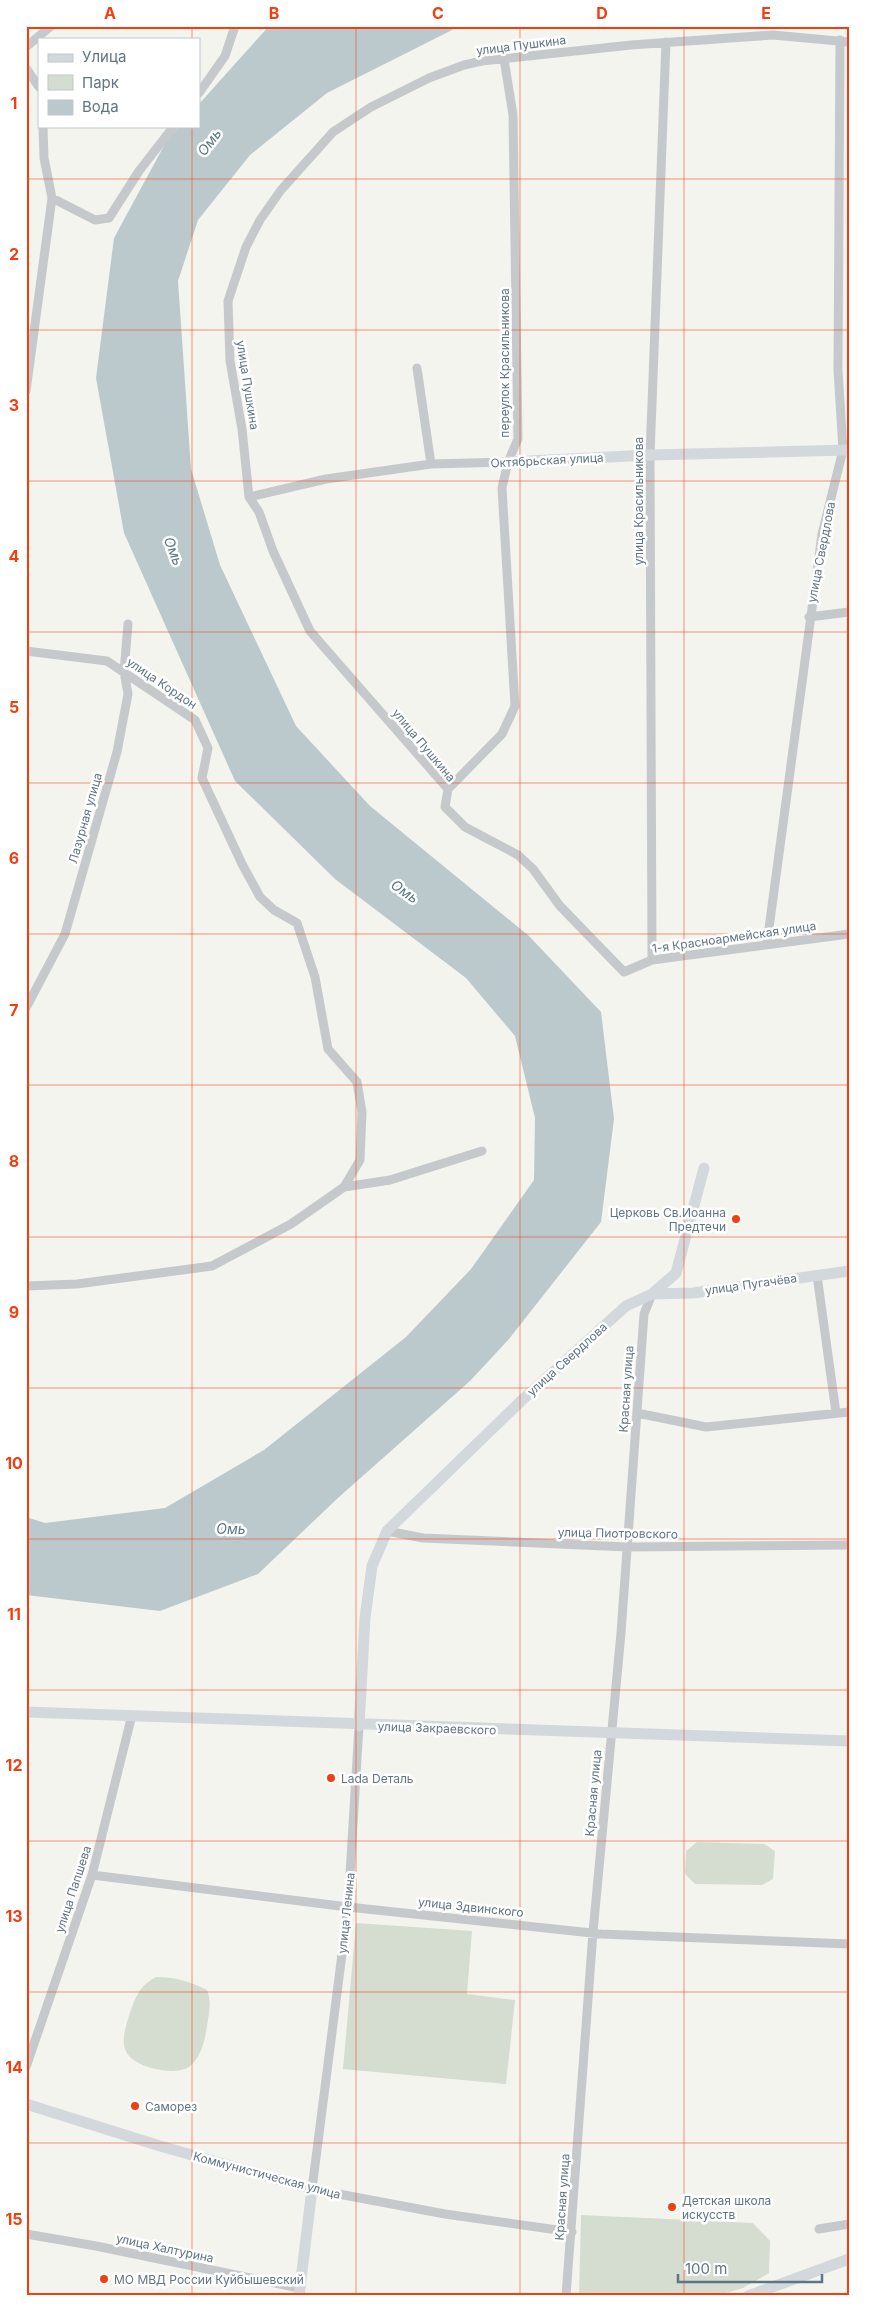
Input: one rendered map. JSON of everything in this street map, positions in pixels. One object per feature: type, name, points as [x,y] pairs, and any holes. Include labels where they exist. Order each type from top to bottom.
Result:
[{"type":"street","points":[[26,47],[51,26]]},
{"type":"street","points":[[200,92],[225,56],[235,26]]},
{"type":"street","name":"улица Пушкина","points":[[624,972],[560,906],[533,869],[518,855],[465,827],[452,815],[445,807],[448,789],[310,631],[273,551],[258,512],[249,498],[242,429],[230,361],[228,301],[246,247],[260,220],[305,161],[333,132],[351,119],[429,78],[473,63],[666,42],[773,35],[844,41]]},
{"type":"street","name":"улица Свердлова","points":[[767,944],[809,617],[822,534],[846,450],[838,370],[844,41]]},
{"type":"street","name":"улица Красильникова","points":[[652,960],[650,455],[666,42]]},
{"type":"street","name":"переулок Красильникова","points":[[448,789],[502,734],[515,706],[502,488],[508,462],[518,439],[514,115],[504,59]]},
{"type":"street","points":[[26,68],[38,86]]},
{"type":"street","points":[[26,391],[52,198],[44,158],[43,128]]},
{"type":"street","points":[[52,198],[95,220],[109,218],[173,128]]},
{"type":"street","points":[[417,368],[430,464]]},
{"type":"street","name":"Октябрьская улица","points":[[249,498],[326,479],[430,464],[650,455],[846,450]]},
{"type":"street","points":[[809,617],[849,612]]},
{"type":"street","name":"Лазурная улица","points":[[26,1008],[65,934],[123,724],[128,694],[124,672],[128,624]]},
{"type":"street","name":"улица Кордон","points":[[26,651],[107,661],[195,720],[208,748],[202,778],[242,864],[260,897],[274,910],[297,923],[314,977],[328,1049],[358,1082],[362,1112],[360,1160],[344,1187]]},
{"type":"street","name":"1-я Красноармейская улица","points":[[624,972],[652,960],[849,934]]},
{"type":"street","points":[[26,1286],[77,1284],[212,1266],[291,1224],[344,1187],[390,1180],[482,1150]]},
{"type":"street","name":"улица Свердлова","points":[[387,1531],[521,1401],[626,1306],[652,1294],[676,1273],[704,1168]]},
{"type":"street","name":"улица Пугачёва","points":[[652,1294],[693,1293],[849,1271]]},
{"type":"street","points":[[817,1275],[836,1414]]},
{"type":"street","name":"Красная улица","points":[[566,2296],[593,1932],[627,1547],[644,1314],[652,1294]]},
{"type":"street","points":[[636,1413],[706,1427],[849,1412]]},
{"type":"street","name":"улица Пиотровского","points":[[387,1531],[423,1538],[627,1547],[849,1545]]},
{"type":"street","name":"улица Ленина","points":[[299,2292],[348,1906],[365,1618],[372,1566],[387,1531]]},
{"type":"street","name":"улица Закраевского","points":[[26,1712],[359,1726],[849,1741]]},
{"type":"street","name":"улица Папшева","points":[[26,2067],[92,1875],[132,1715]]},
{"type":"street","name":"улица Здвинского","points":[[92,1875],[348,1906],[593,1932],[849,1944]]},
{"type":"street","name":"Коммунистическая улица","points":[[26,2104],[160,2146],[312,2189],[445,2214],[572,2232]]},
{"type":"street","points":[[819,2229],[849,2224]]},
{"type":"street","name":"улица Халтурина","points":[[26,2234],[96,2246],[299,2292]]},
{"type":"street","points":[[748,2296],[849,2259]]},
{"type":"green space","points":[[697,1842],[764,1844],[775,1851],[773,1879],[762,1885],[695,1884],[685,1874],[686,1851]]},
{"type":"green space","points":[[356,1923],[472,1931],[467,1994],[515,2000],[506,2084],[343,2069]]},
{"type":"green space","points":[[156,1977],[188,1982],[207,1990],[209,1995],[209,2012],[202,2048],[197,2059],[189,2067],[182,2070],[163,2070],[143,2065],[135,2061],[125,2049],[125,2030],[135,2000],[141,1989]]},
{"type":"green space","points":[[581,2215],[753,2223],[770,2241],[769,2273],[743,2288],[716,2296],[579,2296]]},
{"type":"water","name":"Омь","points":[[269,26],[460,26],[327,93],[250,155],[198,220],[178,281],[191,469],[220,565],[296,726],[370,806],[529,936],[601,1012],[614,1119],[601,1222],[509,1339],[470,1381],[339,1497],[258,1574],[160,1611],[26,1595],[26,1517],[45,1523],[165,1508],[264,1450],[406,1337],[471,1269],[534,1180],[535,1118],[515,1036],[466,978],[335,879],[235,781],[124,533],[96,378],[114,238],[166,142],[178,128],[200,128],[200,103]]},
{"type":"place","name":"Церковь Св.Иоанна Предтечи","points":[[736,1219]]},
{"type":"place","name":"Lada Dеталь","points":[[331,1778]]},
{"type":"place","name":"Саморез","points":[[135,2106]]},
{"type":"place","name":"Детская школа искусств","points":[[672,2207]]},
{"type":"place","name":"МО МВД России Куйбышевский","points":[[104,2279]]}]
